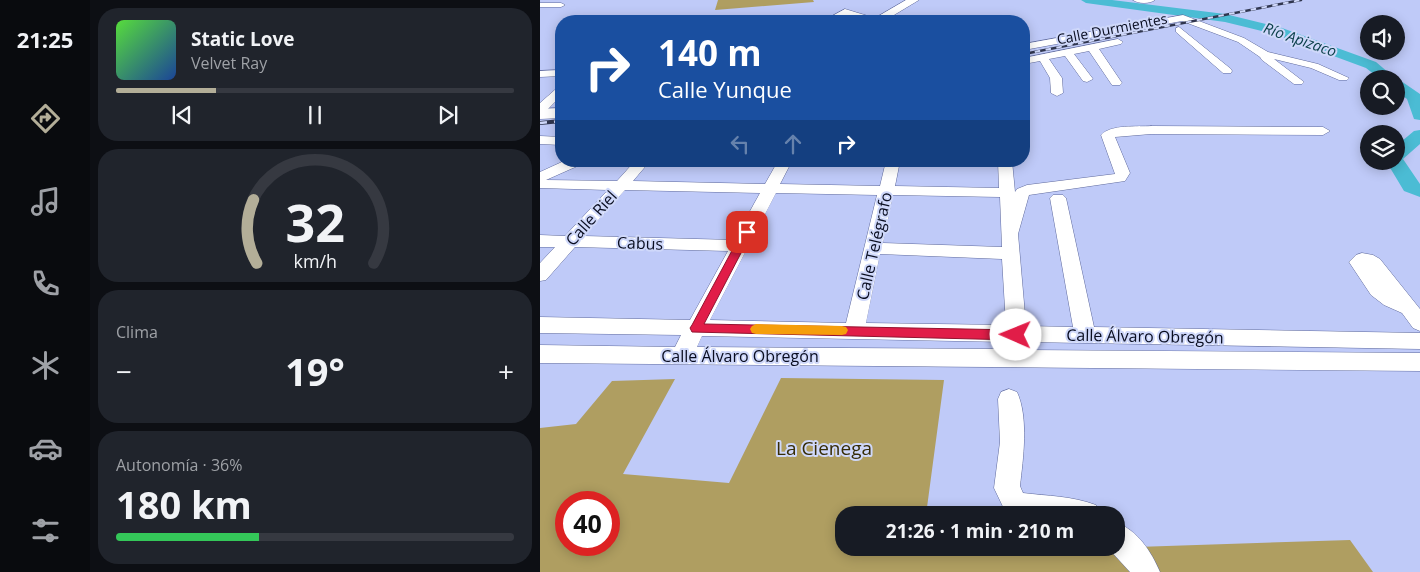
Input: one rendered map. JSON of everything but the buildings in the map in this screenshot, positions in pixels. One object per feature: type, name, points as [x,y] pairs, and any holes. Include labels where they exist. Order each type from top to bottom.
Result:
[{"type":"main road","points":[[887,15],[914,0]]},
{"type":"main road","points":[[540,114],[555,113]]},
{"type":"street","points":[[1137,0],[1151,0]]},
{"type":"street","points":[[540,5],[561,5]]},
{"type":"street","points":[[839,15],[845,12],[859,15]]},
{"type":"street","points":[[1030,46],[1179,18],[1241,40],[1265,55],[1266,58],[1294,78],[1330,71]]},
{"type":"street","name":"Calle Durmientes","points":[[1206,26],[1175,31],[1227,71]]},
{"type":"street","name":"Calle Durmientes","points":[[1030,60],[1128,40]]},
{"type":"street","points":[[1091,48],[1095,50],[1116,83]]},
{"type":"street","points":[[1068,52],[1087,79]]},
{"type":"street","points":[[1265,55],[1291,58],[1330,71],[1343,78]]},
{"type":"street","points":[[1043,57],[1058,79],[1057,92]]},
{"type":"street","points":[[540,74],[555,73]]},
{"type":"street","points":[[540,110],[555,96]]},
{"type":"street","points":[[1011,244],[1022,192],[1120,178],[1123,173],[1108,135],[1112,133],[1150,130],[1323,132]]},
{"type":"street","points":[[540,140],[555,141]]},
{"type":"street","points":[[540,178],[564,167]]},
{"type":"street","name":"Calle Riel","points":[[540,275],[638,167]]},
{"type":"street","points":[[681,356],[782,167]]},
{"type":"street","name":"Calle Telégrafo","points":[[854,331],[892,167]]},
{"type":"street","points":[[1005,167],[1018,360]]},
{"type":"street","points":[[540,184],[1007,193]]},
{"type":"street","points":[[1058,198],[1085,335]]},
{"type":"street","name":"Cabus","points":[[540,240],[740,246]]},
{"type":"street","points":[[874,248],[1011,244]]},
{"type":"street","points":[[1408,308],[1383,297],[1367,278],[1358,262],[1362,259],[1367,259],[1374,263],[1420,323]]},
{"type":"street","name":"Calle Álvaro Obregón","points":[[540,325],[1420,341]]},
{"type":"street","points":[[1155,337],[1163,360]]},
{"type":"street","name":"Calle Álvaro Obregón","points":[[540,354],[854,356],[1018,360],[1420,362]]},
{"type":"street","points":[[1009,399],[1012,442],[1007,488],[1014,502],[1020,506]]},
{"type":"street","points":[[1125,545],[1140,561],[1145,572]]},
{"type":"green space","points":[[718,0],[813,0],[814,2],[715,10]]},
{"type":"green space","name":"La Cienega","points":[[781,378],[944,380],[927,506],[835,506],[835,556],[1125,556],[1125,547],[1350,540],[1373,572],[540,572],[540,428],[576,424],[612,381],[675,379],[623,474],[729,483]]},
{"type":"waterway","name":"Río Apizaco","points":[[1086,0],[1225,18],[1278,31],[1371,65],[1377,70]]},
{"type":"waterway","name":"Río Apizaco","points":[[1405,90],[1414,97],[1420,115]]},
{"type":"waterway","name":"Río Apizaco","points":[[1405,148],[1420,135]]},
{"type":"waterway","name":"Río Apizaco","points":[[1401,170],[1411,187],[1420,191]]},
{"type":"railway","points":[[1030,53],[1301,0]]},
{"type":"railway","points":[[540,123],[555,122]]},
{"type":"slow traffic","points":[[756,329],[842,330]]},
{"type":"route","points":[[747,232],[696,328],[1016,335]]}]
